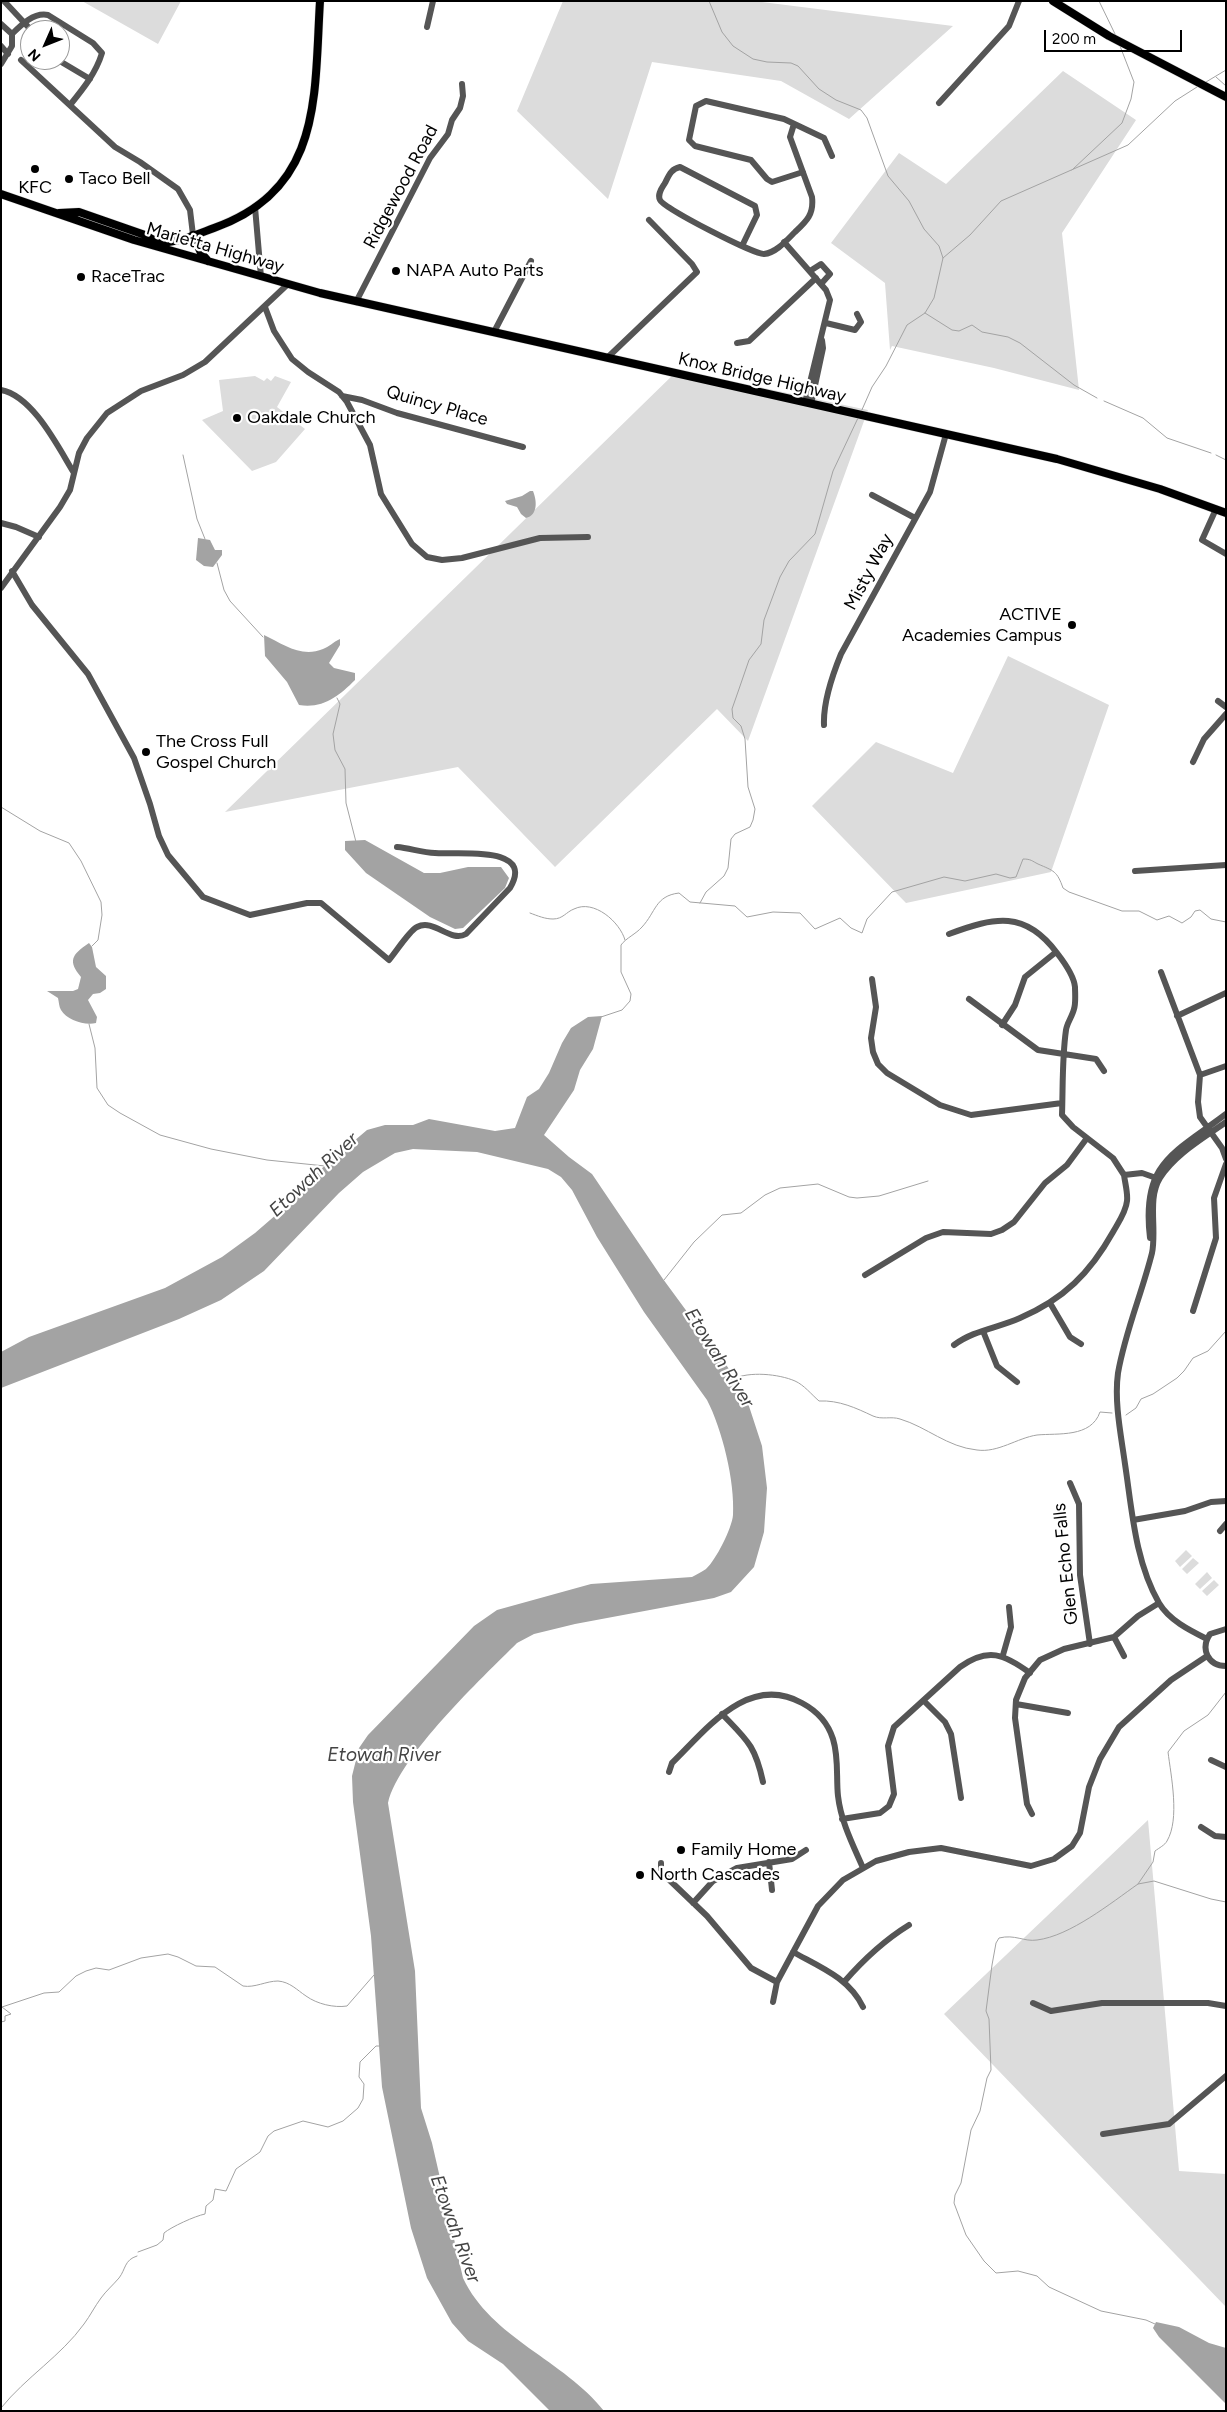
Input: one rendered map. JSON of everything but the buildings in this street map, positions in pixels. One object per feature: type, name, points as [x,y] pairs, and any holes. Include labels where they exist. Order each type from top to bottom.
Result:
[{"type":"main road","name":"Marietta Highway","points":[[134,240],[172,242],[226,224],[255,207],[272,194],[286,178],[298,159],[307,134],[316,81],[320,1]]},
{"type":"main road","points":[[1053,1],[1109,36],[1226,97]]},
{"type":"main road","name":"Marietta Highway","points":[[1,194],[134,240],[288,284]]},
{"type":"main road","name":"Marietta Highway","points":[[57,213],[79,212],[145,235],[157,242]]},
{"type":"main road","points":[[193,235],[201,253],[208,261]]},
{"type":"main road","name":"Knox Bridge Highway","points":[[288,284],[356,302],[1057,460],[1160,489],[1226,513]]},
{"type":"street","points":[[4,1],[22,20]]},
{"type":"street","points":[[427,27],[434,1]]},
{"type":"street","points":[[939,102],[1009,26],[1019,1]]},
{"type":"street","points":[[28,20],[42,14],[56,20]]},
{"type":"street","points":[[1,24],[12,34]]},
{"type":"street","points":[[1,64],[12,46],[12,34],[20,26]]},
{"type":"street","points":[[70,28],[93,42],[102,53],[90,80],[70,105]]},
{"type":"street","points":[[1,46],[8,54]]},
{"type":"street","points":[[70,68],[90,80]]},
{"type":"street","points":[[32,70],[115,147],[178,189],[190,210],[193,235]]},
{"type":"street","name":"Ridgewood Road","points":[[356,302],[430,158],[448,134],[452,120],[460,108],[464,96],[462,84]]},
{"type":"street","points":[[803,172],[772,182],[767,179],[751,160],[696,146],[689,140],[696,106],[706,101],[784,119],[824,138],[832,156]]},
{"type":"street","points":[[742,246],[758,215],[755,206],[680,167],[671,171],[659,192],[660,201],[663,205],[742,246],[765,254],[784,242],[812,214],[812,197],[790,136],[794,124]]},
{"type":"street","points":[[255,207],[261,277]]},
{"type":"street","points":[[607,358],[697,272],[692,264],[649,220]]},
{"type":"street","points":[[784,242],[826,290],[830,300],[822,340],[823,348],[808,404]]},
{"type":"street","points":[[494,332],[531,261]]},
{"type":"street","points":[[810,271],[818,264],[821,264],[828,270],[830,274],[821,284]]},
{"type":"street","points":[[737,343],[749,341],[816,278]]},
{"type":"street","points":[[1,588],[39,537],[70,490],[79,453],[87,438],[107,413],[142,391],[183,375],[205,362],[288,284]]},
{"type":"street","points":[[265,307],[274,331],[292,359],[308,372],[332,386],[342,396],[370,446],[380,494],[412,544],[426,557],[442,560],[462,558],[540,538],[588,537]]},
{"type":"street","points":[[826,323],[855,330],[861,322],[857,314]]},
{"type":"street","points":[[1,390],[20,398],[32,410],[74,473]]},
{"type":"street","name":"Quincy Place","points":[[342,396],[362,400],[396,413],[523,447]]},
{"type":"street","name":"Misty Way","points":[[824,725],[824,716],[833,674],[840,654],[930,492],[946,434]]},
{"type":"street","points":[[872,495],[915,518]]},
{"type":"street","points":[[1216,509],[1202,540],[1226,554]]},
{"type":"street","points":[[1,524],[16,526],[39,537]]},
{"type":"street","points":[[12,571],[32,605],[88,674],[134,758],[159,836],[168,855],[203,897],[250,915],[307,903],[321,903],[389,960],[417,927],[426,925],[435,927],[456,936],[466,934],[510,888],[515,875],[511,863],[499,856],[482,853],[435,854],[397,847]]},
{"type":"street","points":[[1218,700],[1226,707]]},
{"type":"street","points":[[1193,762],[1204,740],[1226,714]]},
{"type":"street","points":[[1135,871],[1226,865]]},
{"type":"street","points":[[949,934],[981,922],[1008,920],[1026,924],[1045,936],[1056,952],[1075,984],[1075,1008],[1066,1027],[1063,1052],[1062,1114],[1113,1158],[1124,1175],[1127,1201],[1121,1218],[1097,1260],[1079,1279],[1050,1303],[1019,1319],[965,1337],[954,1345]]},
{"type":"street","points":[[1002,1025],[1015,1005],[1025,976],[1056,952]]},
{"type":"street","points":[[1161,972],[1200,1075],[1198,1102],[1200,1116],[1222,1148],[1226,1159]]},
{"type":"street","points":[[872,980],[876,1007],[872,1038],[873,1052],[878,1064],[887,1073],[940,1105],[971,1115],[1062,1103]]},
{"type":"street","points":[[1178,1016],[1208,1004],[1226,994]]},
{"type":"street","points":[[969,999],[1038,1050],[1096,1058],[1104,1071]]},
{"type":"street","points":[[1200,1075],[1226,1066]]},
{"type":"street","points":[[1210,1130],[1226,1114]]},
{"type":"street","points":[[1207,1639],[1186,1628],[1168,1615],[1159,1603],[1146,1573],[1133,1520],[1118,1418],[1118,1374],[1152,1251],[1148,1201],[1157,1178],[1169,1157],[1210,1130],[1226,1122]]},
{"type":"street","points":[[865,1275],[926,1238],[943,1232],[991,1234],[1002,1230],[1014,1222],[1045,1183],[1067,1165],[1088,1138]]},
{"type":"street","points":[[1193,1311],[1216,1238],[1214,1198],[1226,1164]]},
{"type":"street","points":[[1124,1175],[1142,1173],[1157,1178]]},
{"type":"street","points":[[1050,1303],[1070,1338],[1081,1344]]},
{"type":"street","points":[[983,1331],[997,1366],[1017,1382]]},
{"type":"street","name":"Glen Echo Falls","points":[[1070,1483],[1079,1504],[1080,1575],[1090,1644]]},
{"type":"street","points":[[1133,1520],[1185,1511],[1211,1502],[1226,1501]]},
{"type":"street","points":[[1220,1532],[1226,1524]]},
{"type":"street","points":[[1032,1814],[1027,1804],[1015,1718],[1016,1704],[1025,1678],[1040,1660],[1064,1648],[1090,1644],[1114,1637],[1138,1616],[1159,1603]]},
{"type":"street","points":[[1003,1655],[1011,1628],[1009,1607]]},
{"type":"street","points":[[1226,1629],[1215,1631],[1207,1639],[1205,1650],[1207,1656],[1215,1664],[1226,1666]]},
{"type":"street","points":[[1114,1637],[1124,1656]]},
{"type":"street","points":[[842,1820],[880,1813],[889,1806],[894,1794],[888,1746],[894,1727],[972,1659],[988,1655],[1003,1655],[1030,1672]]},
{"type":"street","points":[[773,2002],[777,1982],[818,1906],[843,1880],[876,1861],[909,1852],[941,1848],[1031,1866],[1054,1860],[1072,1846],[1080,1833],[1089,1787],[1100,1758],[1119,1727],[1172,1680],[1207,1656]]},
{"type":"street","points":[[669,1772],[672,1763],[730,1707],[765,1694],[794,1699],[818,1714],[827,1724],[833,1740],[842,1820],[863,1868]]},
{"type":"street","points":[[924,1701],[944,1722],[951,1734],[961,1798]]},
{"type":"street","points":[[1016,1704],[1068,1713]]},
{"type":"street","points":[[722,1714],[751,1744],[757,1757],[763,1782]]},
{"type":"street","points":[[1211,1760],[1226,1767]]},
{"type":"street","points":[[1201,1827],[1215,1836],[1226,1838]]},
{"type":"street","points":[[694,1903],[713,1881],[736,1868],[792,1859],[806,1850]]},
{"type":"street","points":[[769,1862],[772,1890]]},
{"type":"street","points":[[661,1863],[662,1872],[707,1916],[752,1968],[777,1982]]},
{"type":"street","points":[[844,1982],[865,1958],[885,1940],[909,1925]]},
{"type":"street","points":[[793,1952],[844,1982],[857,1994],[863,2007]]},
{"type":"street","points":[[1033,2003],[1051,2011],[1102,2003],[1208,2003],[1226,2006]]},
{"type":"street","points":[[1103,2134],[1168,2124],[1226,2076]]},
{"type":"shaded area","points":[[82,1],[181,1],[158,44]]},
{"type":"shaded area","points":[[563,1],[754,1],[953,26],[849,119],[781,81],[652,62],[608,199],[517,111]]},
{"type":"shaded area","points":[[1063,71],[1136,120],[1062,233],[1079,390],[994,368],[892,346],[890,350],[885,283],[831,243],[899,153],[946,184]]},
{"type":"shaded area","points":[[678,370],[868,410],[748,741],[717,709],[555,867],[458,767],[225,812]]},
{"type":"shaded area","points":[[255,376],[264,381],[267,378],[271,381],[275,376],[291,382],[277,407],[305,429],[276,462],[252,471],[202,420],[223,411],[219,380]]},
{"type":"shaded area","points":[[1008,656],[1109,705],[1051,872],[906,903],[812,806],[876,742],[953,773]]},
{"type":"shaded area","points":[[1186,1550],[1192,1556],[1180,1567],[1175,1561]]},
{"type":"shaded area","points":[[1193,1558],[1199,1563],[1187,1574],[1182,1569]]},
{"type":"shaded area","points":[[1207,1572],[1212,1578],[1200,1589],[1195,1584]]},
{"type":"shaded area","points":[[1214,1580],[1219,1585],[1207,1596],[1202,1591]]},
{"type":"shaded area","points":[[1148,1820],[1179,2171],[1226,2174],[1226,2307],[944,2014]]},
{"type":"water","points":[[533,491],[536,507],[533,514],[526,518],[517,507],[507,504],[505,501],[522,496]]},
{"type":"water","points":[[198,538],[210,540],[215,550],[222,550],[222,555],[213,567],[204,566],[196,560]]},
{"type":"water","points":[[264,635],[292,649],[307,652],[323,649],[340,639],[340,645],[329,663],[334,668],[355,673],[355,680],[330,700],[316,705],[299,705],[287,682],[265,656]]},
{"type":"water","points":[[365,840],[424,873],[440,873],[468,867],[501,867],[509,878],[505,888],[463,928],[455,929],[430,917],[366,873],[345,850],[345,841]]},
{"type":"water","points":[[89,943],[92,947],[96,967],[106,976],[106,989],[100,993],[93,994],[88,1000],[97,1017],[96,1023],[92,1024],[67,1017],[60,1009],[58,998],[47,991],[73,991],[78,989],[81,977],[74,967],[73,958],[78,951]]},
{"type":"water","name":"Etowah River","points":[[602,1016],[593,1049],[580,1070],[574,1090],[544,1135],[592,1174],[663,1279],[732,1373],[747,1400],[762,1446],[767,1488],[764,1532],[754,1567],[731,1592],[714,1598],[575,1624],[534,1634],[517,1643],[424,1741],[395,1784],[388,1803],[415,1971],[421,2108],[432,2143],[463,2278],[475,2299],[491,2317],[509,2333],[569,2377],[588,2393],[604,2411],[550,2411],[503,2364],[468,2341],[452,2323],[427,2278],[411,2228],[382,2087],[371,1936],[353,1802],[352,1776],[359,1748],[368,1735],[474,1626],[497,1610],[591,1584],[692,1577],[710,1565],[730,1528],[733,1515],[733,1501],[730,1471],[718,1425],[707,1400],[644,1312],[597,1237],[572,1190],[561,1177],[548,1169],[477,1152],[413,1149],[395,1153],[363,1172],[339,1193],[264,1271],[221,1300],[179,1319],[1,1388],[1,1352],[29,1337],[165,1288],[222,1257],[255,1233],[285,1207],[321,1169],[367,1130],[385,1125],[413,1125],[429,1119],[495,1131],[515,1128],[527,1097],[539,1089],[571,1028],[588,1017]]},
{"type":"water","points":[[1156,2322],[1179,2327],[1209,2343],[1226,2348],[1226,2404],[1159,2337],[1153,2328]]},
{"type":"waterway","points":[[709,1],[722,32],[733,46],[753,59],[767,62],[791,63],[798,66],[819,89],[836,100],[861,110],[867,118],[888,176],[909,201],[924,229],[939,246],[943,258],[934,298],[925,313],[907,325],[886,366],[872,387],[861,412]]},
{"type":"waterway","points":[[1099,1],[1116,36]]},
{"type":"waterway","points":[[1072,170],[1122,123],[1131,99],[1134,82],[1120,46]]},
{"type":"waterway","points":[[1206,82],[1226,70]]},
{"type":"waterway","points":[[1216,77],[1226,86]]},
{"type":"waterway","points":[[943,258],[970,235],[1001,201],[1128,145],[1175,101],[1197,87]]},
{"type":"waterway","points":[[925,313],[952,330],[959,331],[972,325],[982,332],[1008,337],[1020,343],[1074,385],[1097,398]]},
{"type":"waterway","points":[[1104,401],[1143,418],[1167,438],[1211,453]]},
{"type":"waterway","points":[[700,903],[706,892],[724,876],[728,868],[731,839],[735,834],[750,827],[755,809],[748,787],[745,739],[741,726],[733,718],[732,709],[749,660],[761,644],[764,620],[780,577],[789,561],[815,534],[833,471],[858,418]]},
{"type":"waterway","points":[[183,455],[197,519],[205,539]]},
{"type":"waterway","points":[[1216,455],[1226,460]]},
{"type":"waterway","points":[[217,563],[224,590],[230,601],[263,637]]},
{"type":"waterway","points":[[337,698],[340,704],[333,734],[335,750],[345,769],[346,803],[356,842]]},
{"type":"waterway","points":[[1,807],[40,831],[69,843],[81,861],[101,902],[102,915],[98,940],[92,946]]},
{"type":"waterway","points":[[601,1017],[622,1010],[630,1001],[631,994],[621,972],[621,945],[642,927],[660,901],[665,897],[679,893],[690,902],[735,906],[747,917],[773,912],[800,913],[815,929],[840,918],[851,928],[862,933],[867,919],[892,892],[944,877],[965,881],[996,874],[1010,878],[1016,877],[1023,859],[1026,859],[1054,872],[1063,888],[1069,892],[1122,911],[1139,911],[1157,920],[1169,916],[1182,923],[1191,917],[1195,911],[1200,910],[1211,919],[1226,922]]},
{"type":"waterway","points":[[530,913],[544,918],[556,919],[574,909],[590,907],[605,914],[612,920],[618,926],[625,940]]},
{"type":"waterway","points":[[89,1024],[95,1048],[97,1088],[108,1105],[120,1113],[160,1135],[211,1149],[267,1160],[325,1166]]},
{"type":"waterway","points":[[664,1280],[694,1242],[722,1215],[741,1213],[765,1195],[780,1188],[818,1184],[849,1197],[857,1198],[879,1196],[928,1181]]},
{"type":"waterway","points":[[1126,1415],[1136,1408],[1141,1399],[1153,1394],[1177,1378],[1193,1358],[1208,1351],[1226,1331]]},
{"type":"waterway","points":[[733,1379],[755,1374],[773,1375],[795,1381],[819,1401],[840,1403],[876,1417],[900,1419],[956,1445],[977,1450],[992,1449],[1037,1435],[1073,1433],[1089,1426],[1096,1420],[1100,1412],[1112,1413]]},
{"type":"waterway","points":[[1138,1884],[1153,1862],[1155,1851],[1166,1842],[1171,1832],[1174,1797],[1168,1752],[1184,1731],[1208,1715],[1226,1692]]},
{"type":"waterway","points":[[1155,2324],[1146,2320],[1101,2311],[1049,2287],[1037,2276],[1018,2271],[996,2273],[984,2261],[966,2235],[954,2203],[955,2195],[961,2183],[971,2130],[980,2111],[987,2078],[991,2070],[989,2019],[986,2011],[992,1965],[996,1943],[999,1938],[1010,1937],[1037,1940],[1063,1932],[1090,1918],[1138,1884],[1154,1881],[1226,1902]]},
{"type":"waterway","points":[[1,2022],[5,2021],[5,2016],[11,2014],[2,2007],[44,1993],[59,1992],[76,1976],[86,1971],[96,1968],[109,1970],[141,1958],[168,1954],[196,1966],[215,1967],[243,1986],[274,1981],[282,1982],[315,2001],[326,2005],[347,2006],[374,1975]]},
{"type":"waterway","points":[[138,2252],[157,2245],[163,2240],[164,2233],[172,2228],[189,2219],[205,2214],[206,2206],[213,2200],[215,2189],[226,2191],[236,2169],[260,2152],[268,2136],[274,2131],[303,2121],[328,2127],[343,2121],[358,2108],[363,2099],[364,2084],[359,2077],[360,2062],[376,2046],[380,2046]]},
{"type":"waterway","points":[[1,2408],[21,2386],[75,2336],[103,2295],[119,2278],[127,2262],[137,2256]]},
{"type":"place","name":"KFC","points":[[35,169]]},
{"type":"place","name":"Taco Bell","points":[[69,179]]},
{"type":"place","name":"NAPA Auto Parts","points":[[396,271]]},
{"type":"place","name":"RaceTrac","points":[[81,277]]},
{"type":"place","name":"Oakdale Church","points":[[237,418]]},
{"type":"place","name":"ACTIVE Academies Campus","points":[[1072,625]]},
{"type":"place","name":"The Cross Full Gospel Church","points":[[146,752]]},
{"type":"place","name":"Family Home","points":[[681,1850]]},
{"type":"place","name":"North Cascades","points":[[640,1875]]}]
